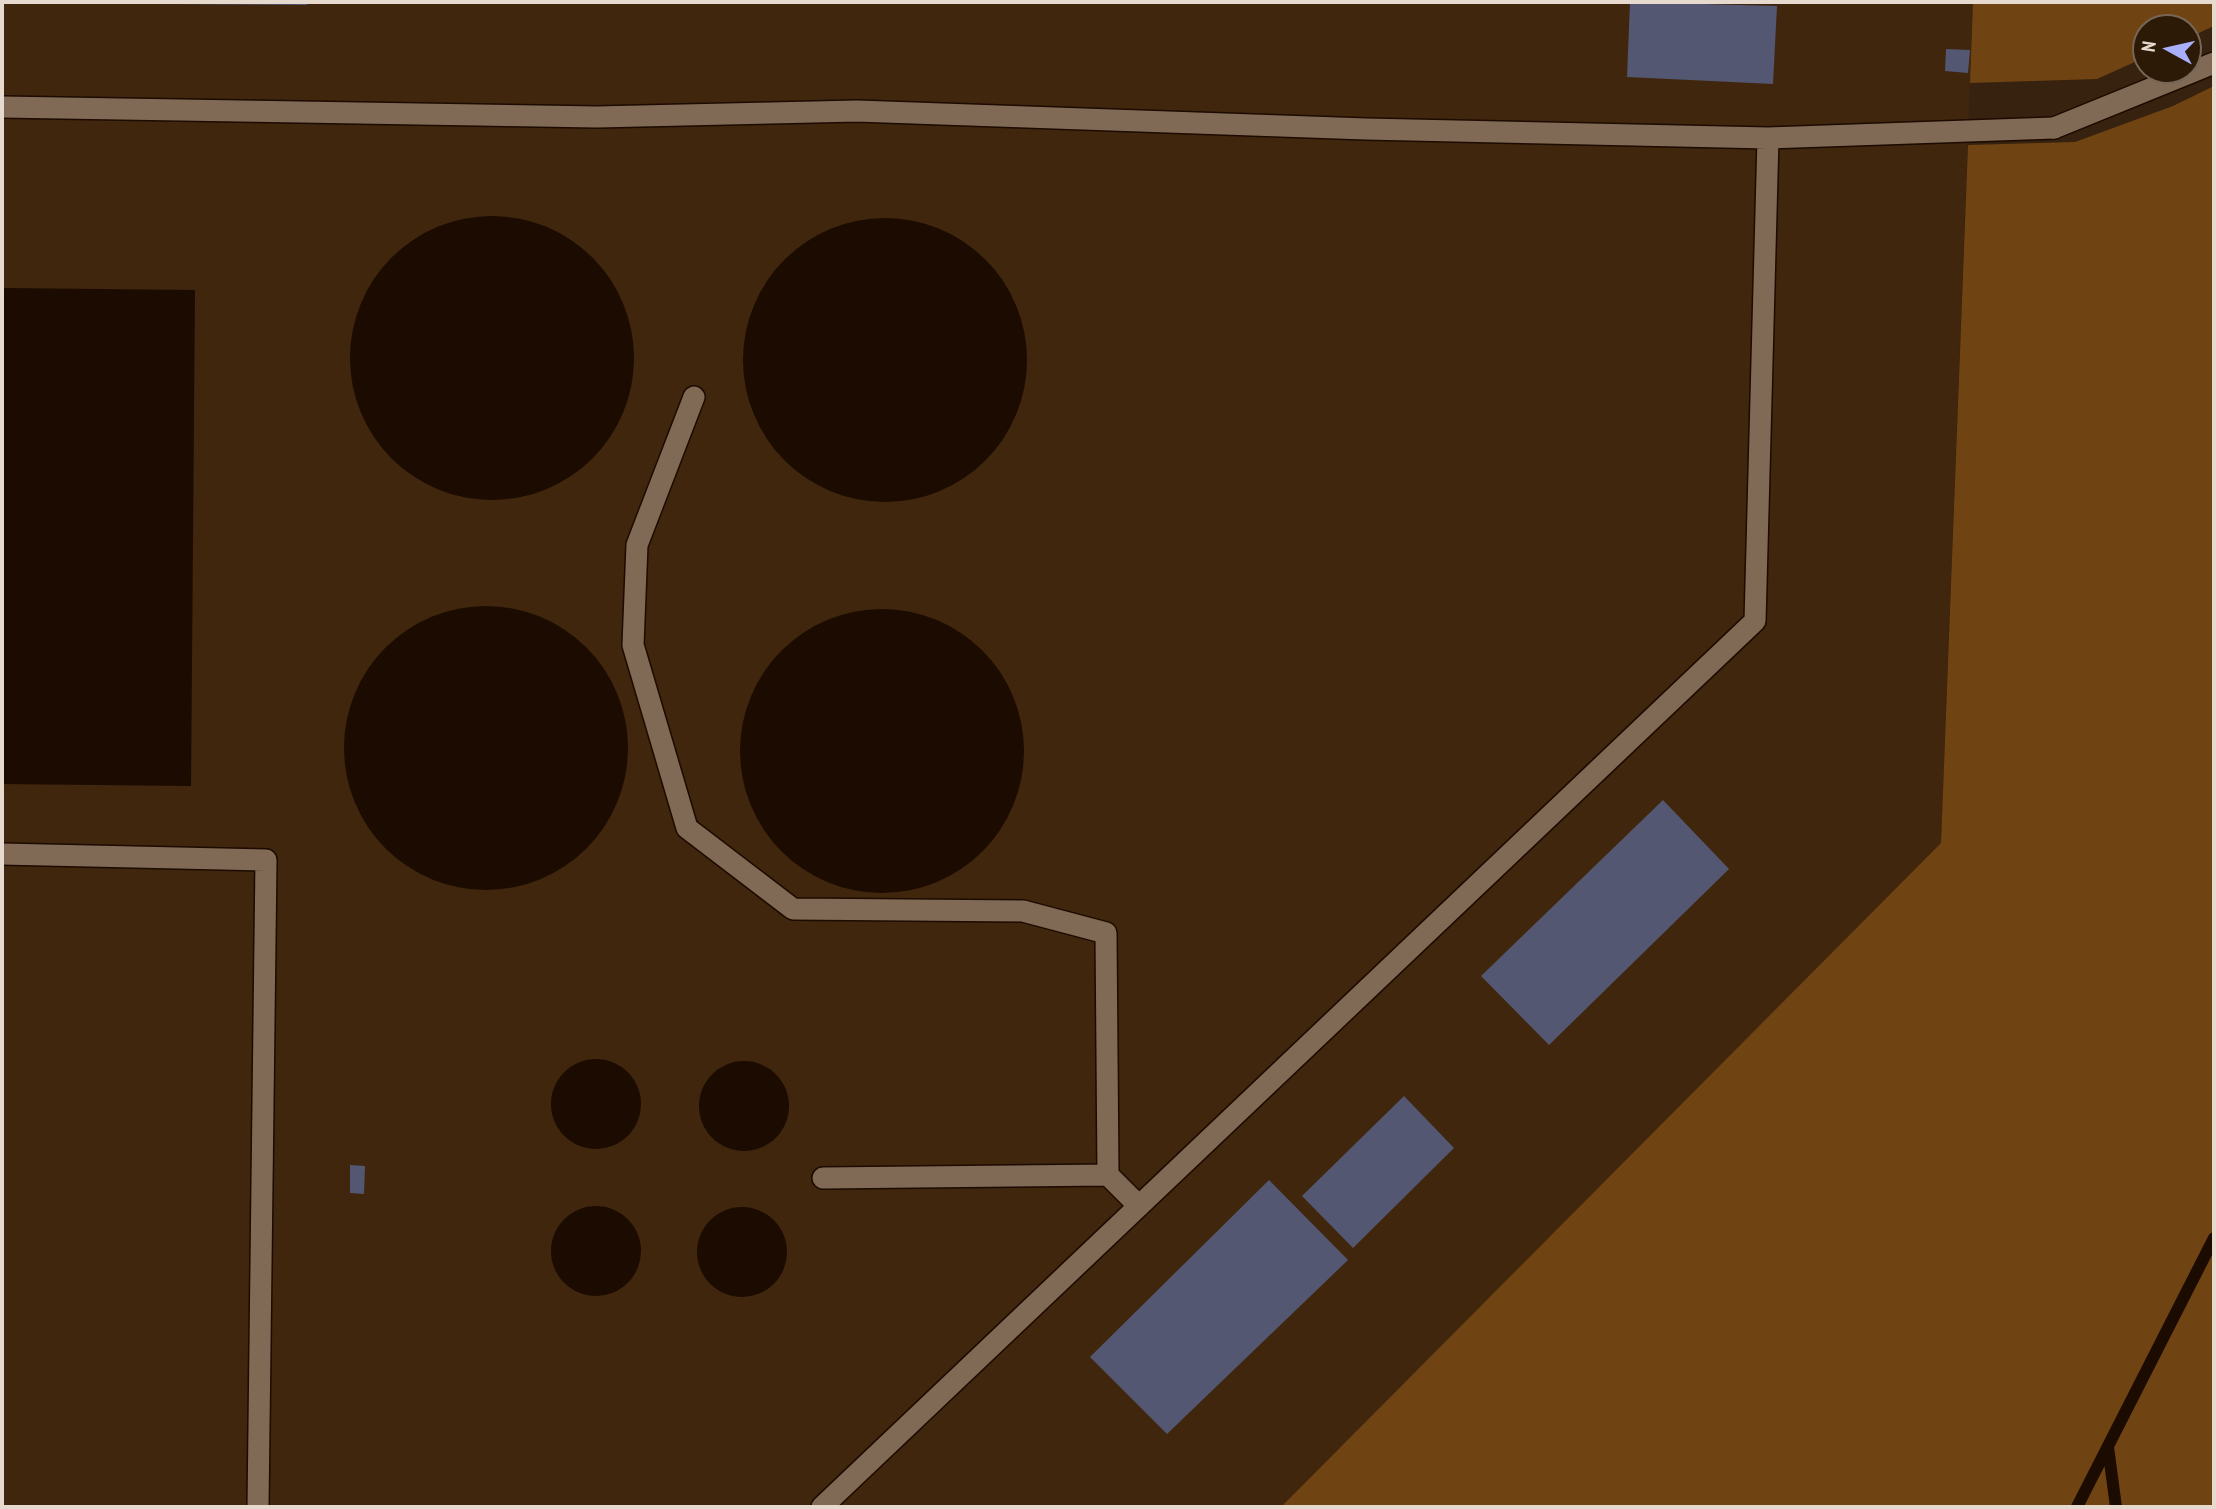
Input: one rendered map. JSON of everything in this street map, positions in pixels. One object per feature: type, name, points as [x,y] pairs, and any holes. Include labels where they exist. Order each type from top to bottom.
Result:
[{"type":"street","points":[[2,107],[597,117],[857,111],[1366,129],[1768,138],[2054,128],[2214,63]]},
{"type":"street","points":[[822,1507],[1755,621],[1768,138]]},
{"type":"street","points":[[694,397],[637,545],[633,645],[687,828],[793,909],[1023,911],[1105,933],[1108,1175],[1139,1206]]},
{"type":"street","points":[[2,854],[266,860],[258,1507]]},
{"type":"street","points":[[823,1178],[1108,1175]]},
{"type":"shaded area","points":[[2,2],[1973,2],[1941,843],[1281,1507],[2,1507]]},
{"type":"shaded area","points":[[1973,2],[2214,2],[2214,26],[2202,32],[2202,14],[2132,14],[2132,63],[2097,79],[1970,83]]},
{"type":"shaded area","points":[[2214,86],[2214,1507],[1281,1507],[1941,843],[1968,145],[2075,142],[2173,106]]},
{"type":"shaded area","points":[[492,216],[520,219],[546,227],[571,240],[592,258],[610,279],[623,304],[631,330],[634,358],[631,386],[623,412],[610,437],[592,458],[571,476],[546,489],[520,497],[492,500],[464,497],[438,489],[413,476],[392,458],[374,437],[361,412],[353,386],[350,358],[353,330],[361,304],[374,279],[392,258],[413,240],[438,227],[464,219]]},
{"type":"shaded area","points":[[885,218],[913,221],[939,229],[964,242],[985,260],[1003,281],[1016,306],[1024,332],[1027,360],[1024,388],[1016,414],[1003,439],[985,460],[964,478],[939,491],[913,499],[885,502],[857,499],[831,491],[806,478],[785,460],[767,439],[754,414],[746,388],[743,360],[746,332],[754,306],[767,281],[785,260],[806,242],[831,229],[857,221]]},
{"type":"shaded area","points":[[2,288],[195,290],[191,786],[2,784]]},
{"type":"shaded area","points":[[486,606],[514,609],[540,617],[565,630],[586,648],[604,669],[617,694],[625,720],[628,748],[625,776],[617,802],[604,827],[586,848],[565,866],[540,879],[514,887],[486,890],[458,887],[432,879],[407,866],[386,848],[368,827],[355,802],[347,776],[344,748],[347,720],[355,694],[368,669],[386,648],[407,630],[432,617],[458,609]]},
{"type":"shaded area","points":[[882,609],[910,612],[936,620],[961,633],[982,651],[1000,672],[1013,697],[1021,723],[1024,751],[1021,779],[1013,805],[1000,830],[982,851],[961,869],[936,882],[910,890],[882,893],[854,890],[828,882],[803,869],[782,851],[764,830],[751,805],[743,779],[740,751],[743,723],[751,697],[764,672],[782,651],[803,633],[828,620],[854,612]]},
{"type":"shaded area","points":[[596,1059],[613,1063],[628,1072],[637,1087],[641,1104],[637,1121],[628,1136],[613,1145],[596,1149],[579,1145],[564,1136],[555,1121],[551,1104],[555,1087],[564,1072],[579,1063]]},
{"type":"shaded area","points":[[744,1061],[761,1065],[776,1074],[785,1089],[789,1106],[785,1123],[776,1138],[761,1147],[744,1151],[727,1147],[712,1138],[703,1123],[699,1106],[703,1089],[712,1074],[727,1065]]},
{"type":"shaded area","points":[[596,1206],[613,1210],[628,1219],[637,1234],[641,1251],[637,1268],[628,1283],[613,1292],[596,1296],[579,1292],[564,1283],[555,1268],[551,1251],[555,1234],[564,1219],[579,1210]]},
{"type":"shaded area","points":[[742,1207],[759,1211],[774,1220],[783,1235],[787,1252],[783,1269],[774,1284],[759,1293],[742,1297],[725,1293],[710,1284],[701,1269],[697,1252],[701,1235],[710,1220],[725,1211]]},
{"type":"building","points":[[307,2],[307,5],[169,4]]},
{"type":"building","points":[[1630,2],[1777,6],[1773,84],[1627,77]]},
{"type":"building","points":[[1946,49],[1970,50],[1968,73],[1945,71]]},
{"type":"building","points":[[1663,800],[1729,869],[1549,1045],[1481,976]]},
{"type":"building","points":[[1404,1096],[1454,1148],[1353,1248],[1302,1196]]},
{"type":"building","points":[[350,1165],[365,1166],[364,1194],[350,1193]]},
{"type":"building","points":[[1269,1180],[1348,1260],[1167,1434],[1090,1357]]},
{"type":"waterway","points":[[2077,1507],[2214,1238]]},
{"type":"waterway","points":[[2108,1447],[2116,1507]]}]
